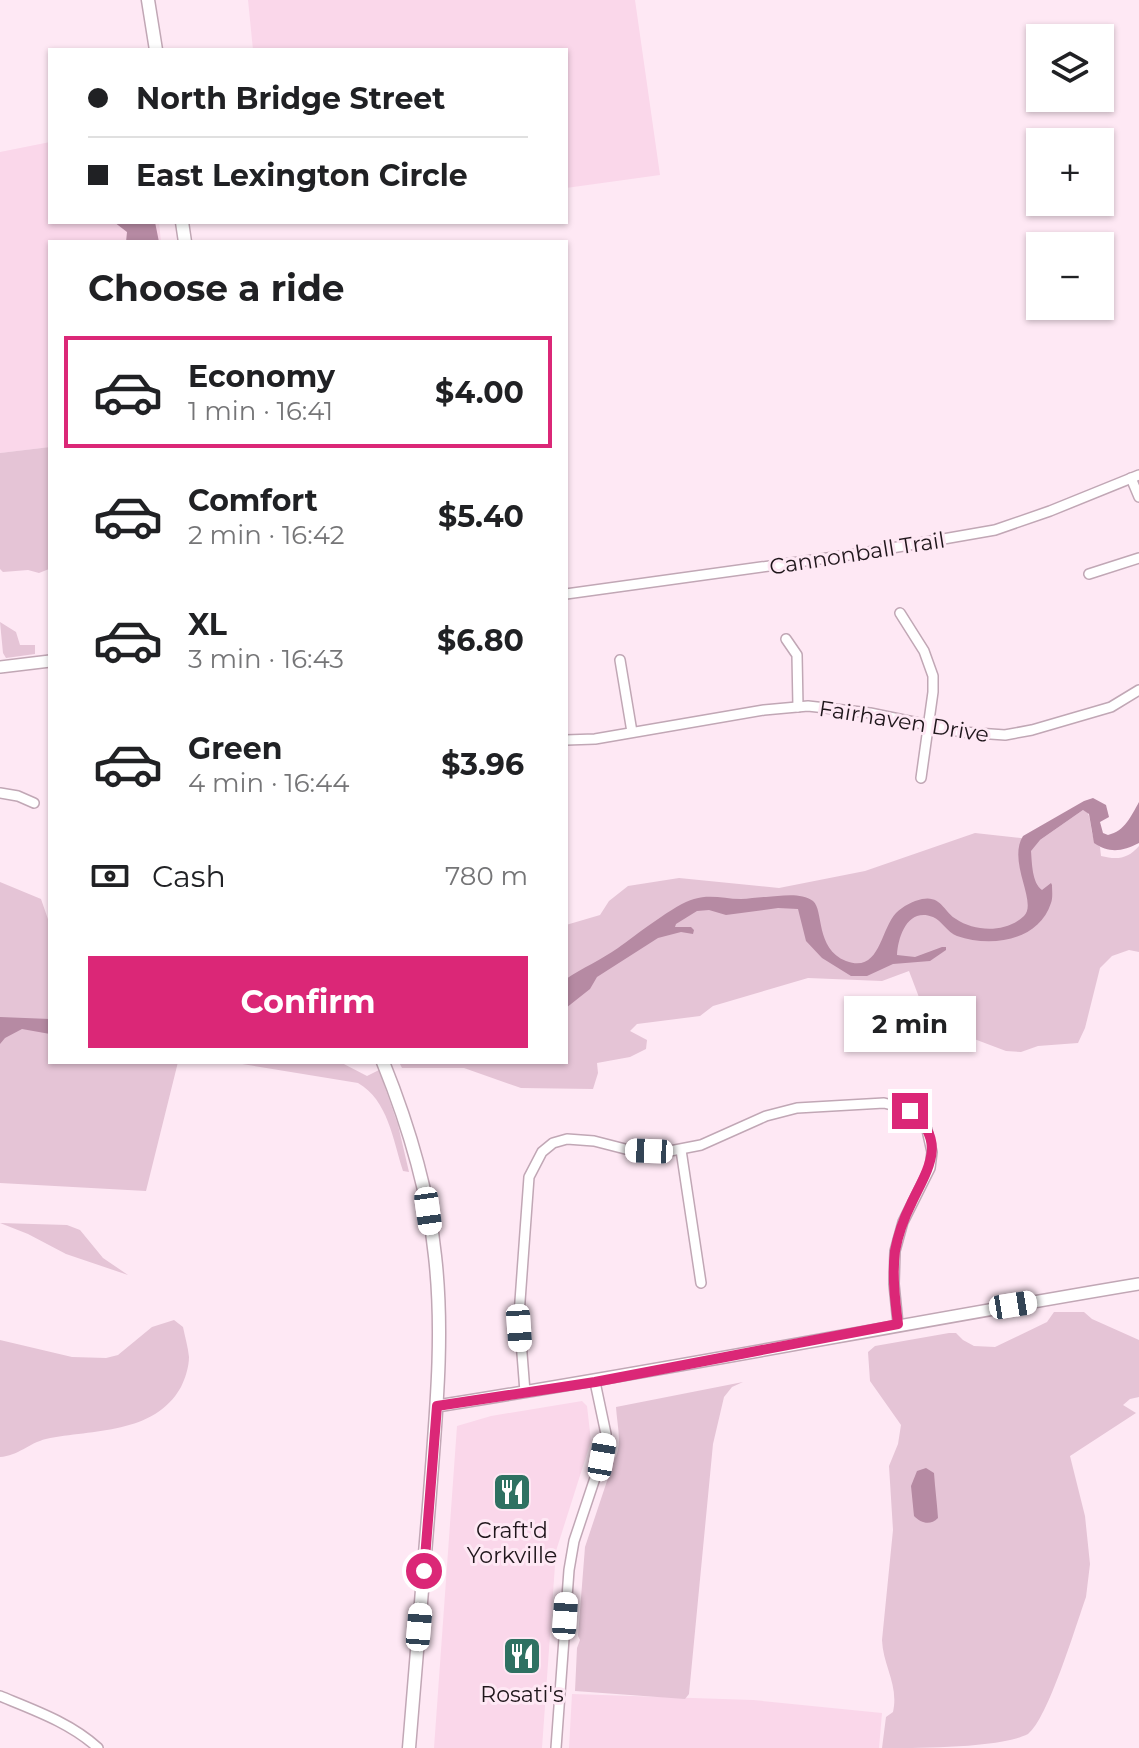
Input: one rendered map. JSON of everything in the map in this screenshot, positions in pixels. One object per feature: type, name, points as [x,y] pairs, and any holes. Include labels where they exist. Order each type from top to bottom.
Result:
[{"type":"highway","points":[[148,0],[156,48]]},
{"type":"highway","points":[[384,1064],[409,1130],[424,1188],[433,1243],[438,1319],[437,1406],[409,1748]]},
{"type":"main road","points":[[0,667],[48,661]]},
{"type":"main road","points":[[437,1406],[595,1382],[898,1324],[1139,1284]]},
{"type":"street","points":[[1135,476],[1139,497]]},
{"type":"street","name":"Cannonball Trail","points":[[568,594],[863,553],[995,530],[1135,476]]},
{"type":"street","points":[[1089,574],[1139,558]]},
{"type":"street","points":[[900,613],[924,651],[931,669],[933,692],[921,778]]},
{"type":"street","points":[[786,639],[797,655],[798,707]]},
{"type":"street","points":[[620,660],[632,732]]},
{"type":"street","name":"Fairhaven Drive","points":[[568,740],[798,707],[852,710],[981,735],[1019,733],[1111,707],[1139,690]]},
{"type":"street","points":[[0,793],[34,803]]},
{"type":"street","points":[[525,1392],[519,1310],[528,1185],[536,1160],[553,1143],[576,1138],[633,1151],[681,1150],[719,1138],[766,1116],[799,1108],[884,1103],[900,1106],[916,1116],[927,1130],[932,1152],[930,1168],[903,1222],[895,1251],[898,1324]]},
{"type":"street","points":[[681,1150],[701,1283]]},
{"type":"street","points":[[556,1748],[569,1570],[574,1541],[602,1457],[606,1434],[595,1382]]},
{"type":"street","points":[[0,1696],[50,1717],[82,1734],[98,1748]]},
{"type":"shaded area","points":[[248,0],[635,0],[660,175],[568,188],[568,48],[253,48]]},
{"type":"shaded area","points":[[48,142],[48,224],[159,224],[161,240],[48,240],[48,447],[0,453],[0,152]]},
{"type":"shaded area","points":[[117,224],[155,224],[159,240],[126,240],[127,232]]},
{"type":"shaded area","points":[[48,447],[48,569],[39,573],[28,570],[3,572],[0,569],[0,453]]},
{"type":"shaded area","points":[[0,622],[16,632],[20,645],[35,645],[35,654],[6,658]]},
{"type":"shaded area","points":[[1093,798],[1106,805],[1109,817],[1100,822],[1103,833],[1108,835],[1123,826],[1139,802],[1139,843],[1116,850],[1094,843],[1089,814],[1083,810],[1040,840],[1031,851],[1033,872],[1042,890],[1051,883],[1052,899],[1045,916],[1025,933],[999,941],[970,940],[953,934],[933,917],[917,916],[902,932],[897,955],[915,957],[942,947],[946,950],[930,961],[893,964],[867,976],[851,976],[822,958],[806,941],[798,909],[778,908],[726,915],[709,910],[697,911],[675,927],[691,927],[693,934],[681,932],[658,938],[597,977],[590,989],[568,1006],[568,978],[612,952],[676,907],[700,898],[790,895],[808,898],[816,906],[829,948],[846,961],[857,963],[873,956],[896,913],[922,899],[934,899],[956,919],[972,926],[990,929],[1017,922],[1024,916],[1028,901],[1018,858],[1023,836]]},
{"type":"shaded area","points":[[1083,810],[1089,816],[1101,856],[1122,857],[1139,846],[1139,952],[1129,950],[1112,956],[1100,968],[1085,1028],[1078,1043],[1038,1046],[1021,1052],[1006,1051],[937,1025],[925,1013],[909,971],[882,981],[808,978],[713,1006],[700,1016],[637,1024],[630,1031],[647,1040],[646,1049],[630,1057],[597,1063],[598,1073],[593,1089],[521,1088],[464,1068],[402,1068],[400,1064],[568,1064],[568,924],[600,915],[609,901],[628,886],[679,878],[779,888],[865,871],[975,833],[1040,840]]},
{"type":"shaded area","points":[[0,882],[41,899],[48,919],[48,1064],[178,1064],[146,1191],[0,1183]]},
{"type":"shaded area","points":[[0,1017],[48,1019],[48,1034],[22,1029],[0,1044]]},
{"type":"shaded area","points":[[242,1064],[344,1064],[367,1076],[379,1070],[398,1125],[409,1172],[403,1171],[383,1110],[368,1090],[358,1083]]},
{"type":"shaded area","points":[[0,1223],[67,1225],[80,1230],[103,1258],[128,1275],[66,1254]]},
{"type":"shaded area","points":[[1054,1312],[1084,1312],[1092,1319],[1139,1340],[1139,1397],[1123,1405],[1136,1413],[1070,1456],[1085,1516],[1090,1564],[1086,1597],[1053,1691],[1036,1725],[1028,1734],[1015,1739],[958,1746],[882,1748],[886,1717],[893,1712],[894,1702],[882,1640],[893,1530],[889,1466],[898,1444],[901,1425],[870,1381],[868,1352],[875,1346],[949,1333],[956,1333],[974,1346],[995,1347],[1047,1322]]},
{"type":"shaded area","points":[[174,1320],[183,1327],[189,1357],[181,1387],[169,1403],[139,1422],[46,1439],[0,1457],[0,1340],[72,1357],[106,1358],[118,1355],[152,1327]]},
{"type":"shaded area","points":[[743,1382],[732,1387],[724,1397],[713,1444],[689,1694],[685,1699],[575,1691],[585,1547],[618,1448],[616,1407]]},
{"type":"shaded area","points":[[582,1401],[587,1406],[591,1441],[556,1551],[542,1748],[434,1748],[457,1426],[491,1416]]},
{"type":"shaded area","points":[[926,1468],[934,1473],[938,1518],[929,1523],[914,1516],[911,1486],[917,1471]]},
{"type":"shaded area","points":[[572,1694],[753,1700],[882,1713],[879,1748],[569,1748]]},
{"type":"place","name":"Craft'd Yorkville","points":[[512,1492]]},
{"type":"place","name":"Rosati's","points":[[522,1656]]},
{"type":"route","points":[[424,1571],[437,1406],[595,1382],[898,1324],[895,1251],[910,1205],[930,1168],[932,1152],[927,1130],[910,1111]]}]
